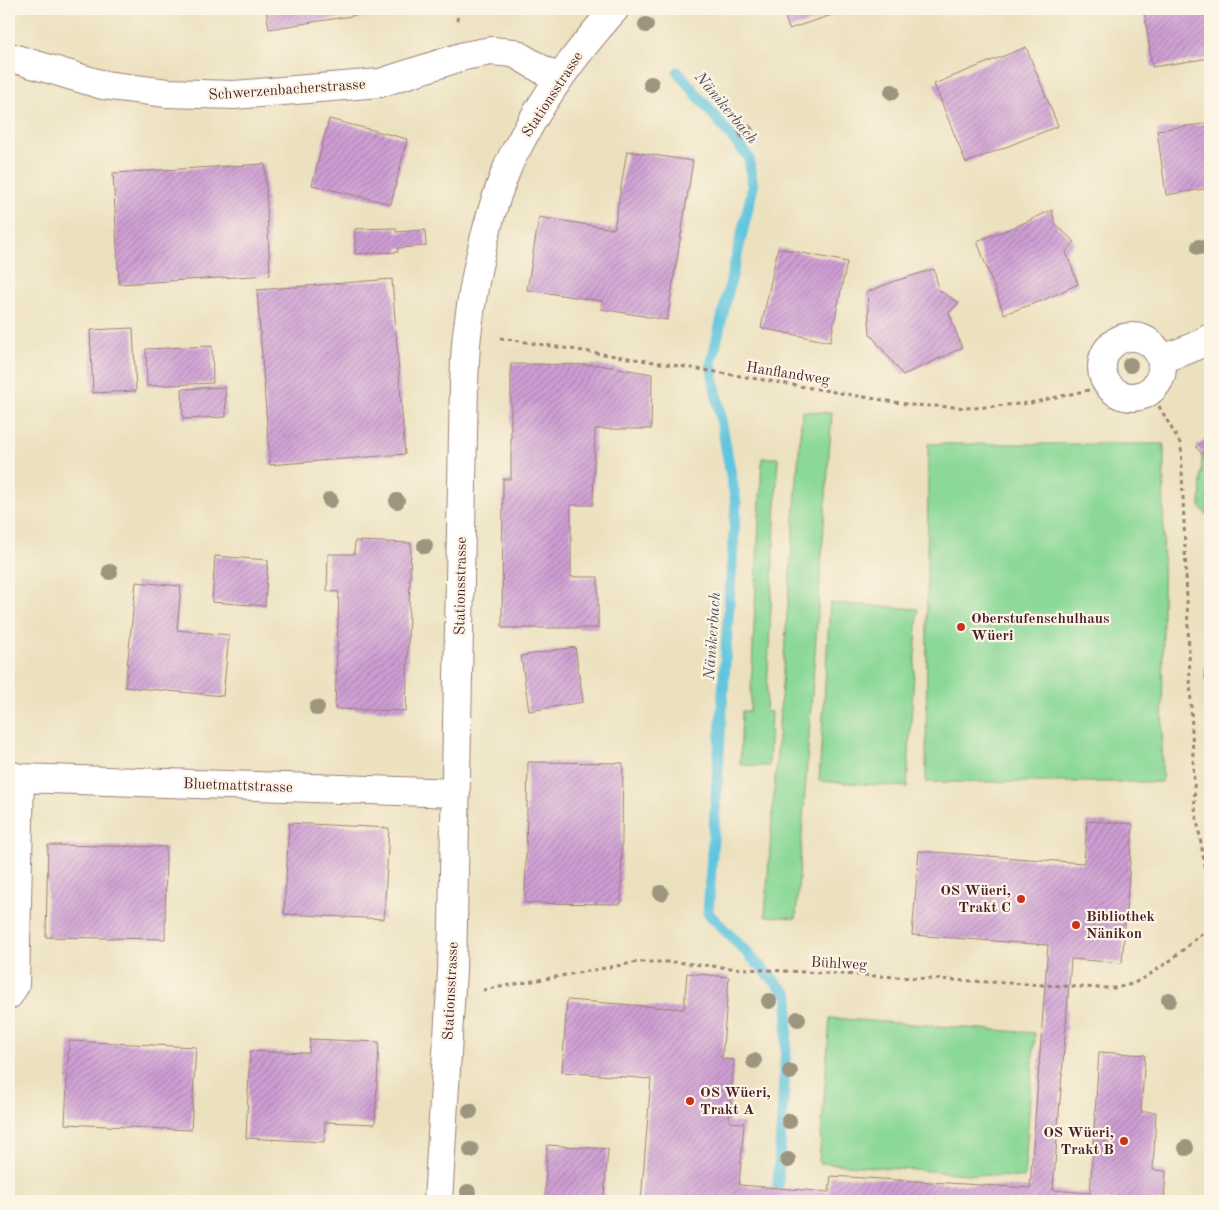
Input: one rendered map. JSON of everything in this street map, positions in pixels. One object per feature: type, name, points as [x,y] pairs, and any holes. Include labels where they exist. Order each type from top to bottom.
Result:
[{"type":"street","name":"Stationsstrasse","points":[[438,1201],[450,990],[464,384],[468,329],[477,269],[492,214],[509,164],[535,115],[558,79],[615,9]]},
{"type":"street","name":"Schwerzenbacherstrasse","points":[[9,57],[103,85],[167,93],[234,95],[380,83],[464,56],[491,51],[514,53],[558,79]]},
{"type":"street","points":[[1124,337],[1136,337],[1148,341],[1162,359],[1163,371],[1158,382],[1151,392],[1140,397],[1128,398],[1116,394],[1107,386],[1102,376],[1102,363],[1106,351],[1113,343],[1124,337]]},
{"type":"street","points":[[1162,359],[1202,344],[1210,338]]},
{"type":"street","name":"Bluetmattstrasse","points":[[14,776],[456,792]]},
{"type":"street","points":[[9,995],[15,985],[14,776]]},
{"type":"path","name":"Hanflandweg","points":[[468,329],[490,332],[500,338],[912,405],[974,408],[1030,403],[1107,386]]},
{"type":"path","points":[[1151,392],[1181,445],[1195,808],[1205,867],[1210,873]]},
{"type":"path","name":"Bühlweg","points":[[450,990],[480,991],[638,962],[675,962],[798,972],[1116,988],[1132,984],[1146,977],[1171,960],[1210,927]]},
{"type":"green space","points":[[802,411],[832,413],[796,918],[765,916]]},
{"type":"green space","points":[[928,444],[1164,444],[1162,782],[926,782]]},
{"type":"green space","points":[[1202,453],[1210,463],[1210,518],[1200,507]]},
{"type":"green space","points":[[762,458],[778,458],[766,712],[771,712],[769,766],[740,765],[742,711],[750,711]]},
{"type":"green space","points":[[830,603],[918,609],[907,787],[819,781]]},
{"type":"green space","points":[[1206,661],[1210,661],[1210,683],[1205,679]]},
{"type":"green space","points":[[830,1018],[1035,1033],[1024,1178],[819,1163]]},
{"type":"building","points":[[266,9],[389,9],[389,10],[269,29]]},
{"type":"building","points":[[782,9],[850,9],[789,29]]},
{"type":"building","points":[[1144,9],[1210,9],[1210,58],[1152,67]]},
{"type":"building","points":[[1026,47],[1058,126],[966,163],[934,84]]},
{"type":"building","points":[[329,119],[407,139],[391,204],[312,185]]},
{"type":"building","points":[[1210,123],[1210,188],[1166,195],[1157,130]]},
{"type":"building","points":[[627,151],[693,161],[667,320],[601,309],[602,301],[527,290],[539,217],[614,229]]},
{"type":"building","points":[[265,164],[270,275],[119,284],[113,173]]},
{"type":"building","points":[[9,201],[15,231],[9,232]]},
{"type":"building","points":[[1052,210],[1055,224],[1075,242],[1066,252],[1078,284],[1044,300],[1004,314],[977,241]]},
{"type":"building","points":[[396,228],[396,232],[425,230],[426,246],[398,248],[398,252],[355,254],[355,229]]},
{"type":"building","points":[[778,248],[847,262],[830,342],[761,328]]},
{"type":"building","points":[[934,269],[939,290],[959,303],[949,313],[962,348],[903,375],[870,334],[867,292]]},
{"type":"building","points":[[392,279],[405,454],[270,465],[257,290]]},
{"type":"building","points":[[133,328],[136,391],[93,393],[90,330]]},
{"type":"building","points":[[212,346],[213,383],[147,386],[146,349]]},
{"type":"building","points":[[511,364],[599,365],[652,374],[651,429],[595,429],[593,505],[571,505],[571,577],[598,577],[598,628],[502,628],[503,479],[511,479]]},
{"type":"building","points":[[225,387],[226,417],[183,419],[182,389]]},
{"type":"building","points":[[1210,435],[1210,463],[1196,447]]},
{"type":"building","points":[[355,541],[411,543],[406,711],[335,709],[339,592],[327,591],[328,554],[354,554]]},
{"type":"building","points":[[215,556],[268,560],[265,606],[212,602]]},
{"type":"building","points":[[136,582],[181,586],[177,630],[229,635],[223,696],[125,687]]},
{"type":"building","points":[[575,647],[583,702],[529,711],[521,656]]},
{"type":"building","points":[[528,762],[623,763],[621,904],[525,903]]},
{"type":"building","points":[[1087,821],[1133,824],[1122,963],[1071,959],[1053,1190],[1090,1193],[1099,1052],[1145,1055],[1141,1112],[1156,1112],[1153,1170],[1166,1171],[1164,1201],[904,1201],[870,1199],[870,1201],[641,1201],[651,1079],[562,1072],[567,1000],[684,1009],[687,973],[729,977],[722,1059],[734,1060],[729,1122],[744,1123],[739,1185],[829,1192],[831,1176],[1030,1188],[1048,945],[912,935],[919,851],[1084,863]]},
{"type":"building","points":[[289,823],[389,828],[384,919],[284,914]]},
{"type":"building","points":[[48,845],[166,847],[165,939],[46,937]]},
{"type":"building","points":[[310,1039],[379,1042],[375,1124],[325,1122],[324,1142],[246,1138],[250,1051],[309,1053]]},
{"type":"building","points":[[69,1041],[196,1047],[191,1130],[65,1124]]},
{"type":"building","points":[[547,1145],[608,1149],[604,1197],[640,1201],[545,1201]]},
{"type":"waterway","name":"Nänikerbach","points":[[678,72],[749,158],[753,187],[711,364],[736,503],[708,913],[789,996],[777,1201]]},
{"type":"place","name":"Oberstufenschulhaus Wüeri","points":[[961,627]]},
{"type":"place","name":"OS Wüeri, Trakt C","points":[[1021,899]]},
{"type":"place","name":"Bibliothek Nänikon","points":[[1076,925]]},
{"type":"place","name":"OS Wüeri, Trakt A","points":[[690,1101]]},
{"type":"place","name":"OS Wüeri, Trakt B","points":[[1124,1141]]}]
